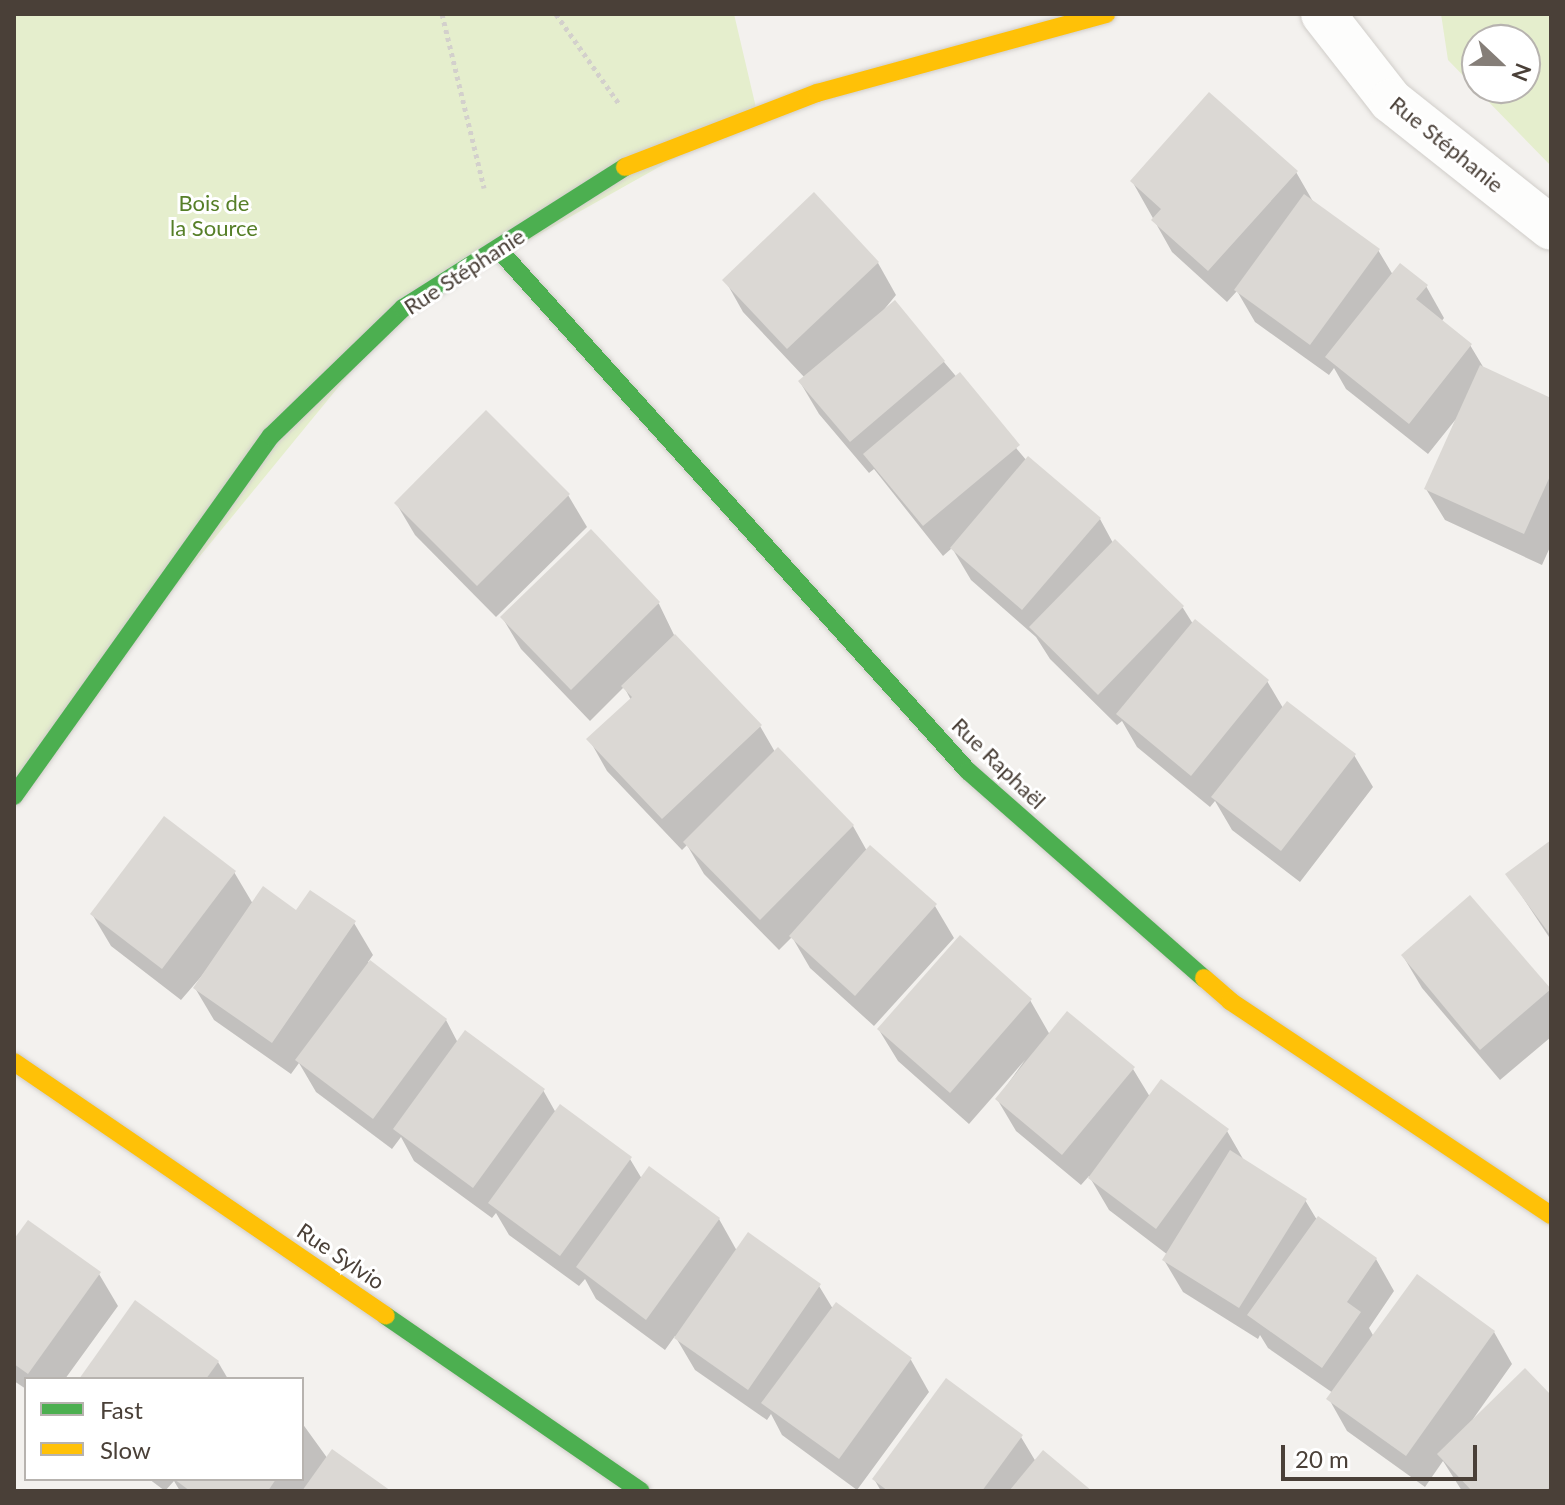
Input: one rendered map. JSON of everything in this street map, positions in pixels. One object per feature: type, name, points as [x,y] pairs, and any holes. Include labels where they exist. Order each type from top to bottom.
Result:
[{"type":"street","name":"Rue Stéphanie","points":[[14,796],[271,436],[403,308],[499,250],[633,162],[817,93],[1106,14]]},
{"type":"street","name":"Rue Stéphanie","points":[[1323,14],[1391,101],[1551,228]]},
{"type":"street","name":"Rue Raphaël","points":[[499,250],[968,771],[1230,1001],[1549,1208]]},
{"type":"street","name":"Rue Sylvio","points":[[14,1062],[641,1491]]},
{"type":"path","points":[[442,14],[499,250]]},
{"type":"path","points":[[556,14],[626,113]]},
{"type":"green space","name":"Bois de la Source","points":[[14,14],[734,14],[757,112],[399,313],[14,783]]},
{"type":"green space","points":[[1441,14],[1551,14],[1551,166],[1491,104],[1541,104],[1541,24],[1461,24],[1461,73],[1448,60]]},
{"type":"building","points":[[1209,92],[1298,171],[1208,271],[1151,220],[1161,209],[1130,181]]},
{"type":"building","points":[[814,192],[879,262],[787,349],[722,280]]},
{"type":"building","points":[[1304,194],[1380,249],[1310,345],[1234,290]]},
{"type":"building","points":[[1400,263],[1428,285],[1416,299],[1472,344],[1409,424],[1325,357]]},
{"type":"building","points":[[895,300],[945,361],[850,442],[798,381]]},
{"type":"building","points":[[1480,365],[1551,398],[1551,474],[1524,534],[1424,489]]},
{"type":"building","points":[[960,372],[1020,445],[923,526],[863,454]]},
{"type":"building","points":[[486,410],[570,494],[477,586],[394,503]]},
{"type":"building","points":[[1028,456],[1101,518],[1022,610],[950,548]]},
{"type":"building","points":[[591,529],[660,602],[571,690],[500,617]]},
{"type":"building","points":[[1115,539],[1184,606],[1098,695],[1029,627]]},
{"type":"building","points":[[1195,619],[1269,680],[1191,776],[1116,714]]},
{"type":"building","points":[[675,634],[762,725],[662,819],[586,739],[632,697],[621,686]]},
{"type":"building","points":[[1287,701],[1356,754],[1281,851],[1211,797]]},
{"type":"building","points":[[778,747],[854,825],[760,920],[683,842]]},
{"type":"building","points":[[164,816],[236,871],[162,969],[90,914]]},
{"type":"building","points":[[1551,840],[1551,936],[1505,874]]},
{"type":"building","points":[[870,845],[937,904],[855,996],[789,936]]},
{"type":"building","points":[[263,886],[296,910],[310,890],[356,921],[272,1043],[193,988]]},
{"type":"building","points":[[1470,895],[1551,989],[1480,1050],[1401,955]]},
{"type":"building","points":[[960,935],[1032,999],[950,1093],[877,1029]]},
{"type":"building","points":[[370,960],[447,1019],[373,1119],[295,1060]]},
{"type":"building","points":[[1067,1011],[1135,1067],[1062,1155],[995,1099]]},
{"type":"building","points":[[465,1030],[545,1089],[473,1188],[393,1129]]},
{"type":"building","points":[[1161,1079],[1229,1129],[1156,1229],[1088,1178]]},
{"type":"building","points":[[560,1104],[632,1157],[560,1256],[488,1203]]},
{"type":"building","points":[[1230,1150],[1307,1199],[1239,1308],[1162,1260]]},
{"type":"building","points":[[649,1166],[720,1218],[646,1320],[576,1267]]},
{"type":"building","points":[[1318,1216],[1377,1258],[1347,1302],[1361,1312],[1322,1368],[1247,1315]]},
{"type":"building","points":[[28,1220],[101,1272],[28,1374],[14,1364],[14,1239]]},
{"type":"building","points":[[748,1232],[821,1284],[748,1390],[674,1338]]},
{"type":"building","points":[[1417,1274],[1495,1331],[1406,1456],[1326,1399]]},
{"type":"building","points":[[135,1300],[219,1361],[207,1377],[80,1377]]},
{"type":"building","points":[[836,1302],[912,1358],[839,1459],[761,1403]]},
{"type":"building","points":[[1525,1368],[1551,1395],[1551,1486],[1546,1491],[1472,1491],[1437,1454]]},
{"type":"building","points":[[946,1378],[1023,1435],[982,1491],[888,1491],[872,1479]]},
{"type":"building","points":[[332,1449],[391,1491],[302,1491]]},
{"type":"building","points":[[1043,1450],[1092,1491],[1009,1491]]},
{"type":"building","points":[[177,1481],[275,1481],[268,1491],[190,1491]]},
{"type":"traffic: fast","points":[[14,796],[271,436],[403,308],[625,167]]},
{"type":"traffic: fast","points":[[499,250],[968,771],[1204,978]]},
{"type":"traffic: fast","points":[[386,1316],[641,1491]]},
{"type":"traffic: slow","points":[[625,167],[817,93],[1106,14]]},
{"type":"traffic: slow","points":[[1204,978],[1230,1001],[1551,1215]]},
{"type":"traffic: slow","points":[[14,1062],[386,1316]]}]
